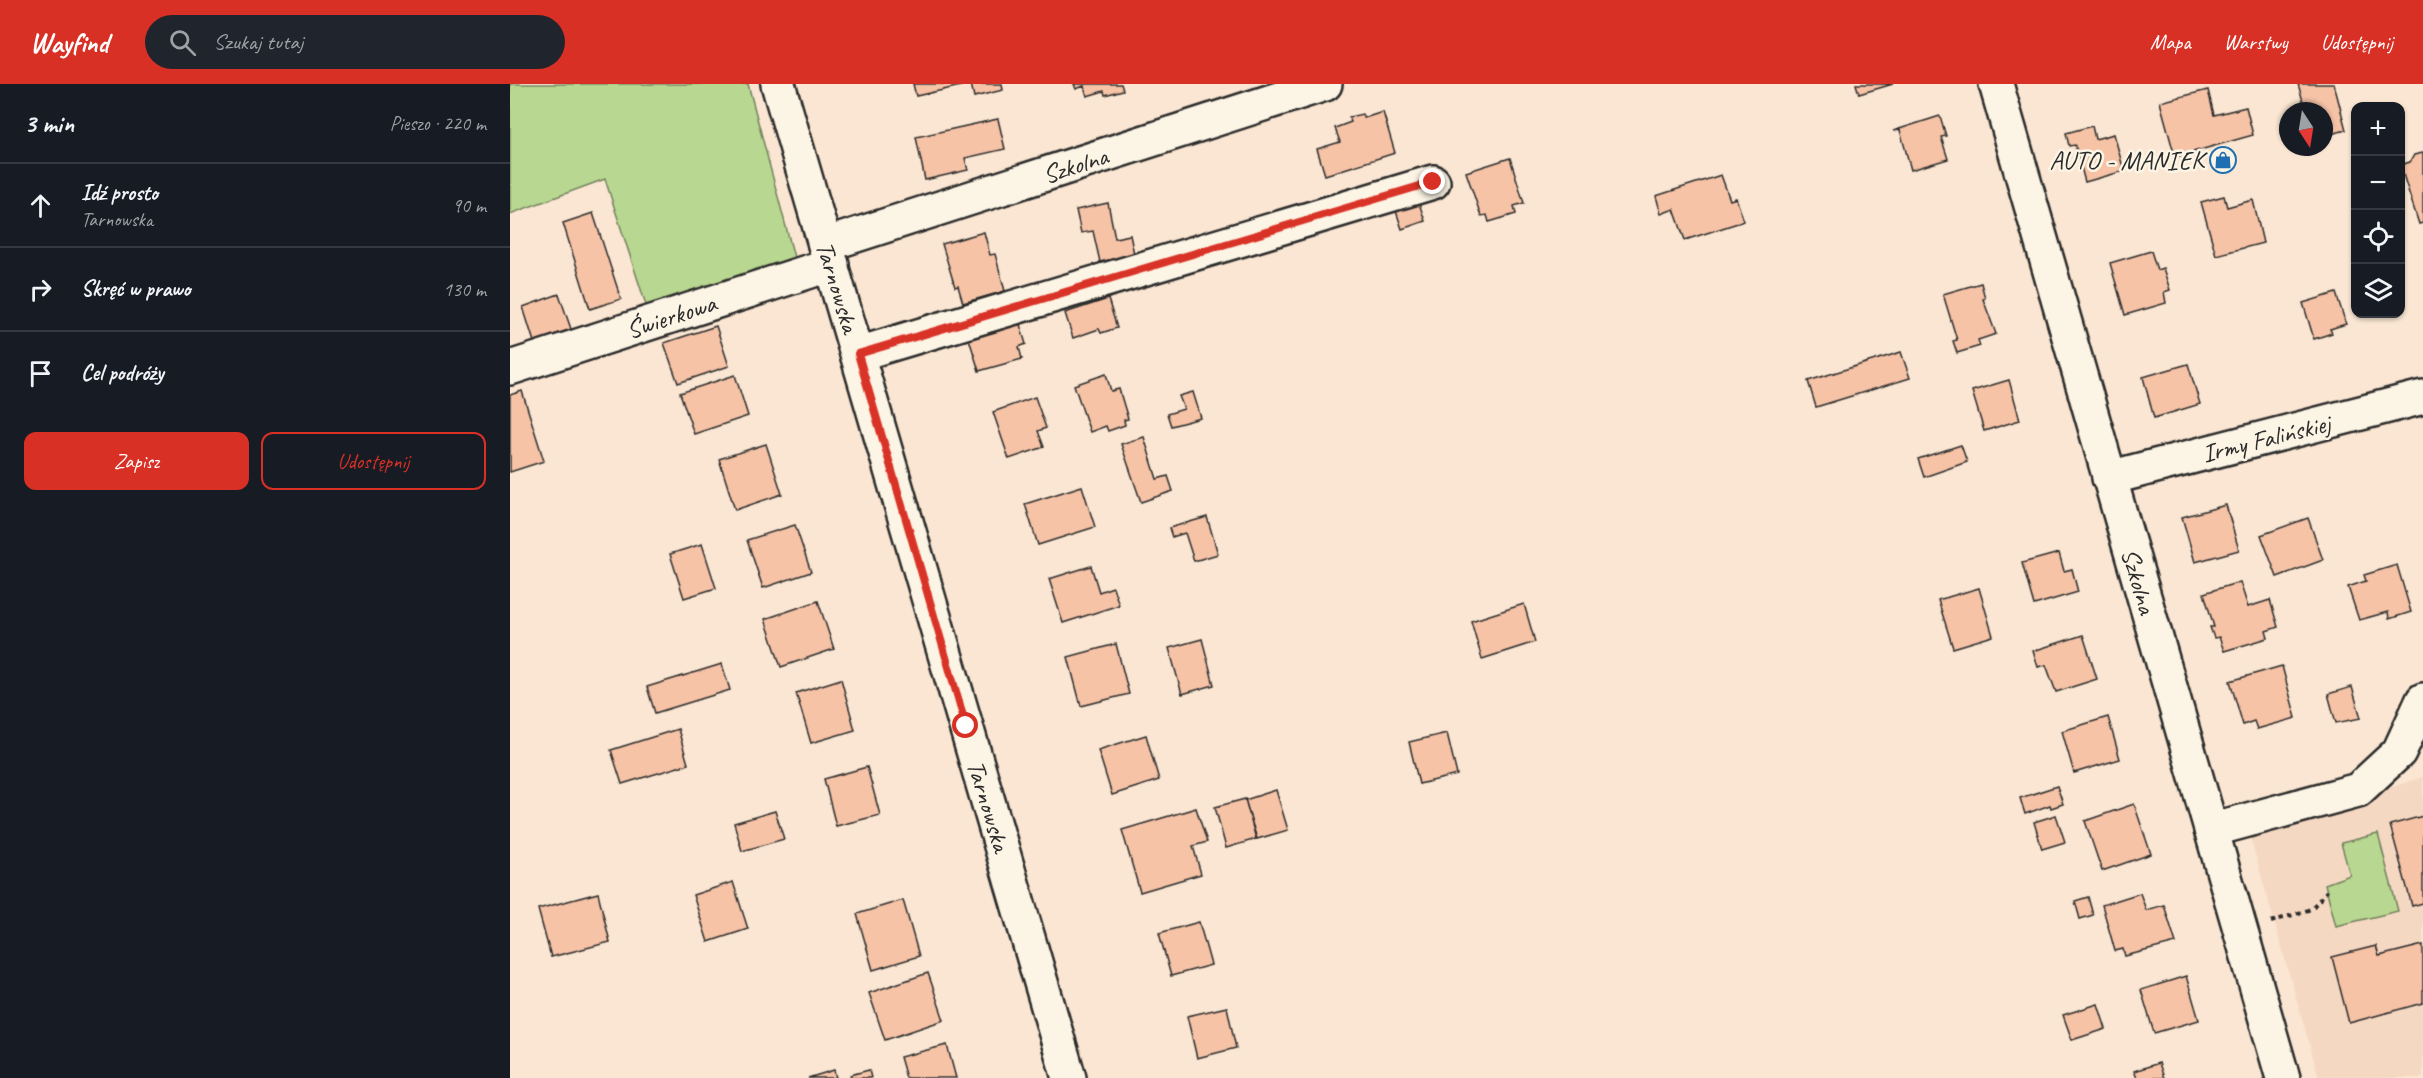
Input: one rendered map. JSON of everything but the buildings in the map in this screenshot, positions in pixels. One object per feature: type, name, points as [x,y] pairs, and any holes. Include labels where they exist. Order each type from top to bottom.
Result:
[{"type":"street","name":"Tarnowska","points":[[778,84],[1069,1078]]},
{"type":"street","name":"Szkolna","points":[[828,255],[1325,84]]},
{"type":"street","name":"Szkolna","points":[[1996,84],[2283,1078]]},
{"type":"street","points":[[858,354],[1433,182]]},
{"type":"street","name":"Świerkowa","points":[[510,368],[828,255]]},
{"type":"street","name":"Irmy Falińskiej","points":[[2109,478],[2423,398]]},
{"type":"street","points":[[2211,830],[2358,790],[2399,752],[2423,700]]},
{"type":"path","points":[[2271,922],[2311,909],[2327,891]]},
{"type":"shaded area","points":[[2423,777],[2423,1078],[2319,1078],[2249,833]]},
{"type":"green space","points":[[510,84],[748,84],[794,257],[648,311],[605,179],[510,214]]},
{"type":"green space","points":[[2378,834],[2398,911],[2336,926],[2325,884],[2350,875],[2341,843]]},
{"type":"place","name":"AUTO - MANIEK","points":[[2223,160]]},
{"type":"route","points":[[966,726],[858,354],[1433,182]]}]
